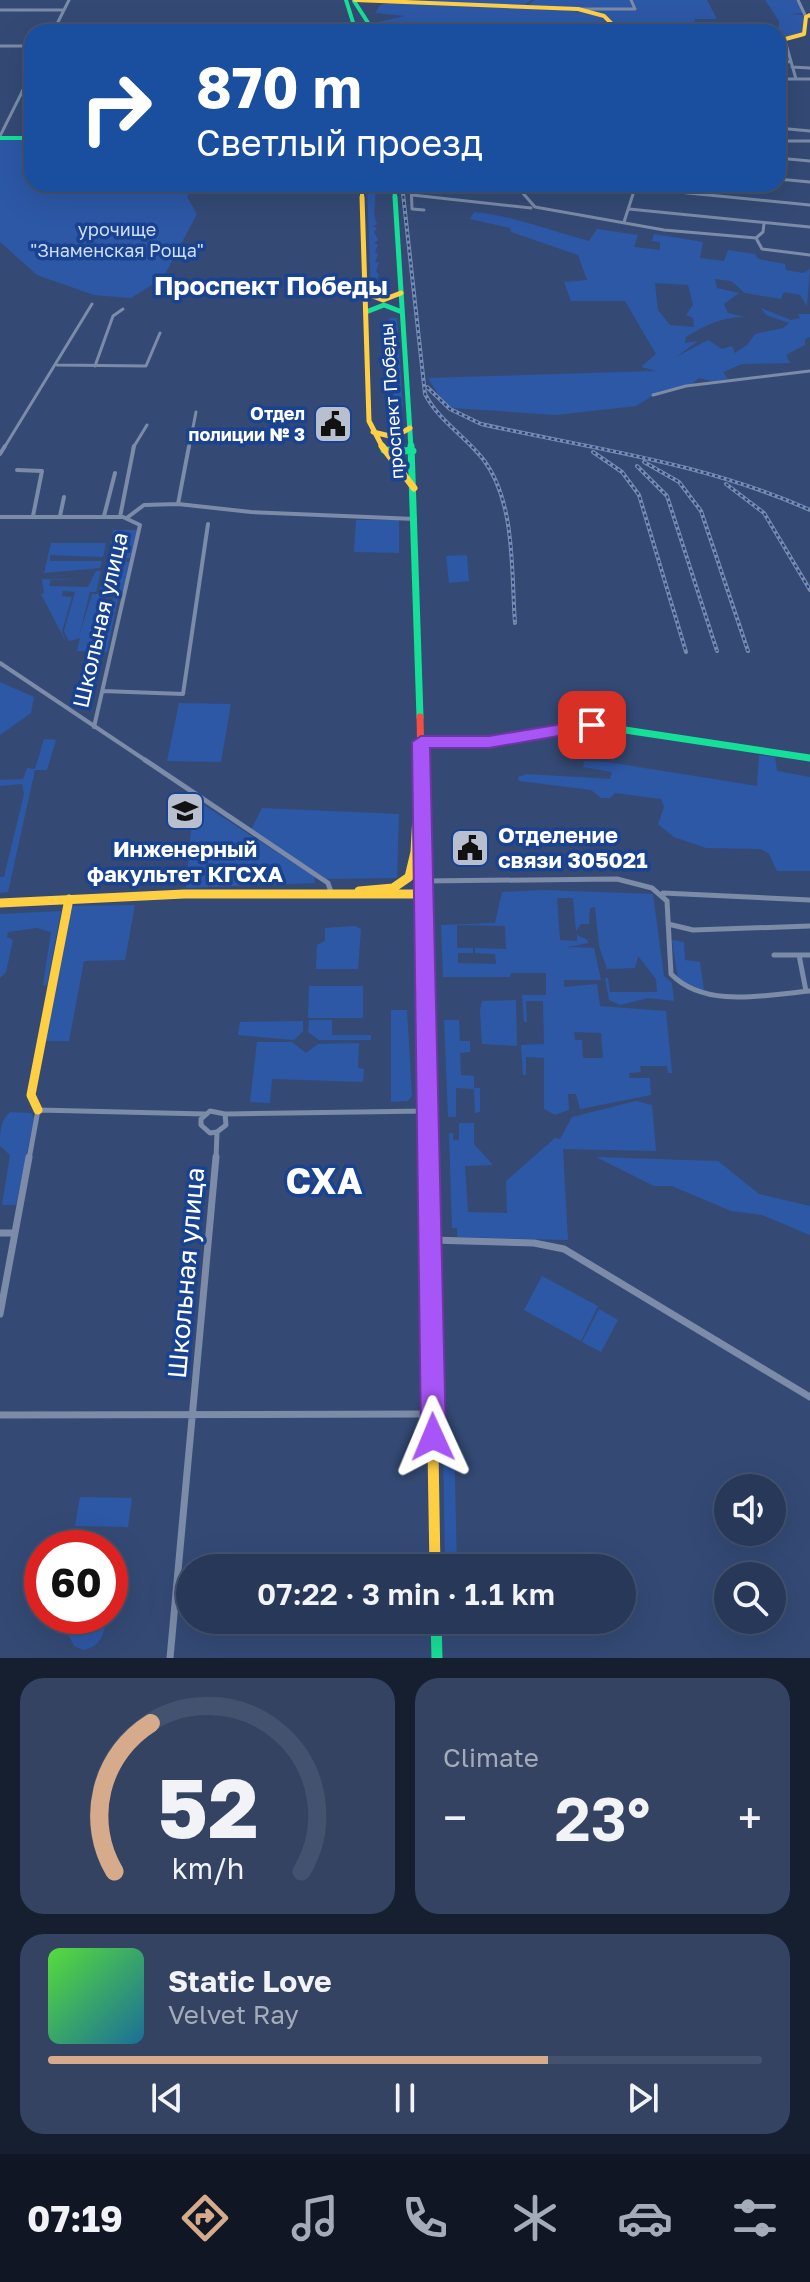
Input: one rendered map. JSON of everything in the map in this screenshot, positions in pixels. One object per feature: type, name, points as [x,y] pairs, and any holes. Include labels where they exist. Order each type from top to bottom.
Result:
[{"type":"main road","points":[[346,0],[354,4],[370,23],[378,1]]},
{"type":"main road","points":[[354,4],[378,1],[578,9],[604,16],[612,24]]},
{"type":"main road","points":[[354,4],[357,24]]},
{"type":"main road","points":[[786,39],[806,32],[808,16]]},
{"type":"main road","points":[[0,137],[24,138]]},
{"type":"main road","name":"проспект Победы","points":[[362,192],[370,429],[414,488]]},
{"type":"main road","name":"проспект Победы","points":[[395,192],[414,488]]},
{"type":"main road","points":[[365,293],[380,300],[392,299],[401,293]]},
{"type":"main road","points":[[366,312],[384,305],[402,312]]},
{"type":"main road","points":[[370,429],[388,437],[400,436],[410,428]]},
{"type":"main road","points":[[384,450],[413,451]]},
{"type":"main road","points":[[414,488],[435,1554]]},
{"type":"main road","points":[[421,742],[489,742],[592,725],[810,758]]},
{"type":"main road","points":[[354,893],[399,886],[411,877],[415,864],[414,802],[421,775]]},
{"type":"main road","points":[[0,903],[172,894],[424,894]]},
{"type":"main road","points":[[38,1110],[31,1095],[69,899]]},
{"type":"main road","points":[[436,1634],[437,1658]]},
{"type":"street","points":[[57,24],[69,0]]},
{"type":"street","points":[[578,9],[635,9],[631,0]]},
{"type":"street","points":[[798,0],[808,16]]},
{"type":"street","points":[[0,10],[64,10]]},
{"type":"street","points":[[266,24],[268,17]]},
{"type":"street","points":[[786,44],[796,79]]},
{"type":"street","points":[[0,51],[2,46],[24,46]]},
{"type":"street","points":[[786,63],[810,68]]},
{"type":"street","points":[[786,79],[810,79]]},
{"type":"street","points":[[0,137],[24,88]]},
{"type":"street","points":[[786,129],[810,131]]},
{"type":"street","points":[[786,141],[810,141]]},
{"type":"street","points":[[786,159],[810,161]]},
{"type":"street","points":[[786,180],[810,182]]},
{"type":"street","points":[[412,192],[412,209],[424,210]]},
{"type":"street","points":[[522,192],[535,207],[664,230],[756,238],[763,232],[764,223]]},
{"type":"street","points":[[624,222],[634,192]]},
{"type":"street","points":[[687,192],[810,205]]},
{"type":"street","points":[[412,195],[531,208]]},
{"type":"street","points":[[629,209],[810,227]]},
{"type":"street","points":[[756,238],[762,249],[810,255]]},
{"type":"street","points":[[0,454],[92,304]]},
{"type":"street","points":[[95,366],[113,316],[123,309]]},
{"type":"street","points":[[56,365],[146,366],[160,333]]},
{"type":"street","points":[[653,395],[686,386],[810,371]]},
{"type":"street","points":[[178,504],[196,412]]},
{"type":"street","points":[[120,517],[132,470],[132,450],[147,425]]},
{"type":"street","points":[[17,470],[42,471],[33,516]]},
{"type":"street","points":[[104,516],[115,473]]},
{"type":"street","points":[[60,516],[64,497]]},
{"type":"street","points":[[0,517],[128,517],[144,505],[178,504],[251,512],[416,519]]},
{"type":"street","name":"Школьная улица","points":[[94,727],[140,531],[138,521],[128,517]]},
{"type":"street","points":[[103,691],[183,694],[208,524]]},
{"type":"street","points":[[0,663],[328,883],[331,892]]},
{"type":"street","points":[[424,881],[617,879],[662,893],[810,900]]},
{"type":"street","points":[[662,893],[667,901],[671,974],[687,989],[706,995],[808,991],[799,955]]},
{"type":"street","points":[[668,924],[693,930],[810,926]]},
{"type":"street","points":[[774,955],[810,955]]},
{"type":"street","points":[[0,1313],[38,1110],[205,1114],[216,1110],[225,1114],[427,1111]]},
{"type":"street","points":[[205,1114],[201,1119],[204,1130],[217,1132]]},
{"type":"street","name":"Школьная улица","points":[[170,1658],[217,1132],[226,1125],[225,1114]]},
{"type":"street","points":[[0,1233],[15,1233]]},
{"type":"street","points":[[430,1240],[534,1243],[564,1249],[810,1397]]},
{"type":"street","points":[[0,1415],[433,1414]]},
{"type":"green space","points":[[383,0],[532,0],[525,5],[597,14],[609,24],[374,24],[405,16],[375,13],[380,5],[389,3]]},
{"type":"green space","points":[[534,0],[630,0],[633,10],[632,0],[707,0],[717,19],[695,19],[695,24],[614,24],[607,17],[581,9],[597,8],[527,6]]},
{"type":"green space","points":[[765,0],[796,0],[803,13],[789,14],[803,15],[806,27],[803,33],[786,38],[786,24],[779,24]]},
{"type":"green space","name":"урочище \"Знаменская Роща\"","points":[[0,140],[24,140],[24,192],[190,192],[187,197],[197,214],[163,278],[131,298],[94,295],[37,275],[0,242]]},
{"type":"green space","points":[[367,192],[375,194],[377,224],[373,226],[377,228],[374,232],[378,240],[374,243],[378,245],[375,262],[379,263],[376,271],[379,275],[375,293],[382,298],[371,293]]},
{"type":"green space","points":[[474,212],[489,214],[589,241],[597,229],[638,235],[634,247],[660,250],[660,242],[652,241],[654,234],[703,242],[700,258],[724,261],[728,250],[755,254],[758,259],[785,264],[786,270],[803,273],[810,269],[807,306],[800,295],[784,292],[781,299],[745,293],[731,281],[715,279],[717,288],[739,293],[724,304],[728,313],[745,317],[721,320],[686,337],[685,343],[698,341],[676,357],[708,340],[722,349],[732,346],[735,353],[748,344],[755,334],[783,328],[789,323],[766,315],[761,308],[791,320],[800,318],[798,314],[810,314],[810,337],[805,339],[805,345],[786,355],[790,363],[742,364],[723,372],[728,379],[712,381],[699,378],[692,384],[660,391],[636,406],[556,415],[453,408],[443,402],[428,378],[657,371],[641,367],[656,354],[625,301],[571,301],[564,282],[587,280],[578,255],[511,232],[510,228],[470,219]],"holes":[[[655,283],[688,285],[693,305],[686,315],[693,318],[694,327],[670,325],[658,310]]]},
{"type":"green space","points":[[389,318],[397,318],[400,363],[395,363],[400,364],[403,407],[394,408],[393,382],[396,378],[392,377],[394,346],[390,346]]},
{"type":"green space","points":[[356,520],[399,520],[399,553],[354,552]]},
{"type":"green space","points":[[113,530],[137,530],[130,558],[109,558]]},
{"type":"green space","points":[[51,543],[106,543],[103,557],[50,555],[50,561],[102,561],[100,568],[44,573]]},
{"type":"green space","points":[[446,556],[467,556],[469,581],[449,583]]},
{"type":"green space","points":[[108,561],[130,562],[123,591],[100,591]]},
{"type":"green space","points":[[96,571],[101,571],[96,592],[90,592],[79,636],[92,594],[114,594],[104,595],[90,651],[77,651],[80,638],[69,641],[64,631],[75,592],[63,591],[62,596],[72,597],[62,631],[66,642],[41,594],[44,593],[42,579],[78,580],[51,580],[49,586],[88,587]]},
{"type":"green space","points":[[114,594],[119,594],[107,652],[101,651]]},
{"type":"green space","points":[[0,682],[34,697],[31,713],[0,735]]},
{"type":"green space","points":[[179,703],[231,704],[221,762],[167,761]]},
{"type":"green space","points":[[44,739],[56,740],[47,770],[35,770],[8,892],[0,893],[0,877],[4,877],[24,794],[22,784],[0,786],[0,780],[23,779],[27,768],[35,769]]},
{"type":"green space","points":[[759,755],[775,757],[777,771],[810,777],[810,871],[777,871],[769,854],[761,849],[706,848],[674,837],[658,824],[664,807],[661,799],[615,793],[610,798],[601,798],[591,790],[519,781],[518,777],[526,774],[610,779],[612,772],[583,767],[584,761],[757,786]]},
{"type":"green space","points":[[199,802],[314,876],[315,883],[186,888],[193,807]]},
{"type":"green space","points":[[262,808],[399,814],[397,878],[327,879],[251,830]]},
{"type":"green space","points":[[542,890],[653,894],[664,976],[672,983],[674,1001],[648,998],[620,1005],[609,1000],[605,978],[608,978],[610,992],[657,992],[656,979],[638,956],[635,968],[607,969],[599,946],[595,907],[590,908],[589,924],[581,924],[576,931],[573,898],[557,898],[560,940],[577,941],[577,935],[586,939],[589,943],[567,947],[594,948],[601,980],[564,980],[564,987],[597,984],[600,1006],[666,1011],[672,1073],[668,1073],[667,1066],[640,1066],[641,1072],[629,1073],[630,1078],[650,1078],[651,1095],[580,1109],[576,1094],[568,1094],[569,1110],[555,1115],[544,1109],[544,1058],[526,1057],[526,1075],[523,1075],[521,1045],[544,1044],[543,1001],[526,1001],[527,1022],[524,1022],[522,995],[546,995],[546,973],[511,973],[510,977],[443,977],[441,925],[495,923],[502,892]],"holes":[[[457,925],[505,926],[506,949],[475,948],[475,953],[495,954],[496,964],[458,963],[458,953],[473,953],[473,948],[457,948]],[[574,1032],[601,1033],[603,1058],[583,1058],[582,1040],[575,1040]]]},
{"type":"green space","points":[[135,905],[125,960],[84,961],[69,1041],[45,1041],[68,906]]},
{"type":"green space","points":[[61,911],[47,985],[43,985],[51,932],[37,928],[8,932],[7,937],[13,940],[6,972],[0,978],[0,914]]},
{"type":"green space","points":[[355,926],[361,929],[358,969],[316,969],[317,945],[325,941],[325,928]]},
{"type":"green space","points":[[672,940],[684,942],[685,960],[700,962],[704,991],[678,979]]},
{"type":"green space","points":[[309,986],[363,986],[363,1018],[308,1018]]},
{"type":"green space","points":[[516,1000],[517,1046],[482,1044],[482,1001]]},
{"type":"green space","points":[[391,1010],[407,1010],[412,1096],[408,1101],[391,1102]]},
{"type":"green space","points":[[309,1020],[332,1020],[332,1035],[371,1035],[371,1040],[319,1040],[308,1032]]},
{"type":"green space","points":[[444,1020],[459,1020],[460,1041],[470,1041],[470,1052],[460,1053],[461,1075],[474,1076],[474,1088],[480,1088],[480,1112],[475,1113],[474,1089],[456,1088],[456,1117],[448,1117]]},
{"type":"green space","points":[[303,1021],[303,1031],[294,1040],[238,1035],[240,1022]]},
{"type":"green space","points":[[257,1042],[292,1042],[306,1053],[318,1044],[359,1043],[358,1068],[364,1069],[363,1082],[272,1079],[270,1103],[250,1102]]},
{"type":"green space","points":[[636,1101],[652,1105],[656,1151],[563,1149],[568,1240],[457,1237],[457,1228],[452,1228],[449,1133],[453,1133],[453,1140],[459,1140],[459,1123],[474,1123],[474,1144],[493,1165],[465,1166],[468,1212],[507,1213],[506,1181],[555,1138],[560,1139],[572,1117]]},
{"type":"green space","points":[[10,1112],[31,1113],[34,1118],[16,1205],[2,1205],[10,1155],[0,1146],[1,1131],[4,1119]]},
{"type":"green space","points":[[596,1157],[718,1161],[759,1194],[810,1206],[810,1235],[762,1215],[731,1211],[672,1186],[654,1186]]},
{"type":"green space","points":[[542,1276],[598,1306],[581,1341],[524,1310]]},
{"type":"green space","points":[[599,1309],[618,1320],[601,1352],[582,1342]]},
{"type":"green space","points":[[443,1437],[454,1437],[457,1554],[445,1554]]},
{"type":"green space","points":[[80,1497],[132,1498],[128,1527],[75,1526]]},
{"type":"green space","points":[[68,1634],[103,1634],[99,1642],[90,1648],[84,1650],[74,1646]]},
{"type":"railway","points":[[403,192],[425,394],[437,412],[476,450],[494,476],[507,516],[515,623]]},
{"type":"railway","points":[[427,387],[450,409],[481,424],[689,469],[730,480],[810,510]]},
{"type":"railway","points":[[593,452],[622,472],[639,495],[686,652]]},
{"type":"railway","points":[[644,462],[679,482],[701,511],[748,651]]},
{"type":"railway","points":[[637,466],[667,496],[717,651]]},
{"type":"railway","points":[[726,484],[764,513],[810,590]]},
{"type":"traffic: fast","points":[[346,0],[354,24]]},
{"type":"traffic: fast","points":[[354,1],[369,24]]},
{"type":"traffic: fast","points":[[0,138],[24,138]]},
{"type":"traffic: fast","points":[[395,192],[416,519],[420,717]]},
{"type":"traffic: fast","points":[[366,312],[384,305],[402,312]]},
{"type":"traffic: fast","points":[[384,450],[413,451]]},
{"type":"traffic: fast","points":[[421,742],[489,742],[592,725],[810,758]]},
{"type":"traffic: fast","points":[[436,1634],[437,1658]]},
{"type":"traffic: slow","points":[[355,0],[578,9],[604,16],[612,24]]},
{"type":"traffic: slow","points":[[786,39],[804,34],[806,17],[810,15]]},
{"type":"traffic: slow","points":[[362,192],[369,421],[384,450],[414,488]]},
{"type":"traffic: slow","points":[[365,293],[383,300],[401,293]]},
{"type":"traffic: slow","points":[[373,432],[394,437],[410,428]]},
{"type":"traffic: slow","points":[[359,891],[393,888],[409,877],[415,852],[419,779]]},
{"type":"traffic: slow","points":[[0,903],[184,894],[424,894]]},
{"type":"traffic: slow","points":[[38,1110],[31,1095],[69,899]]},
{"type":"traffic: slow","points":[[427,1129],[435,1554]]},
{"type":"traffic: jam","points":[[420,717],[427,1129]]},
{"type":"place","name":"Отдел полиции № 3","points":[[333,424]]},
{"type":"place","name":"Инженерный факультет КГСХА","points":[[185,811]]},
{"type":"place","name":"Отделение связи 305021","points":[[470,848]]},
{"type":"district","name":"Проспект Победы","points":[[271,286]]},
{"type":"district","name":"СХА","points":[[324,1181]]},
{"type":"route","points":[[433,1437],[421,742],[489,742],[592,725]]}]
